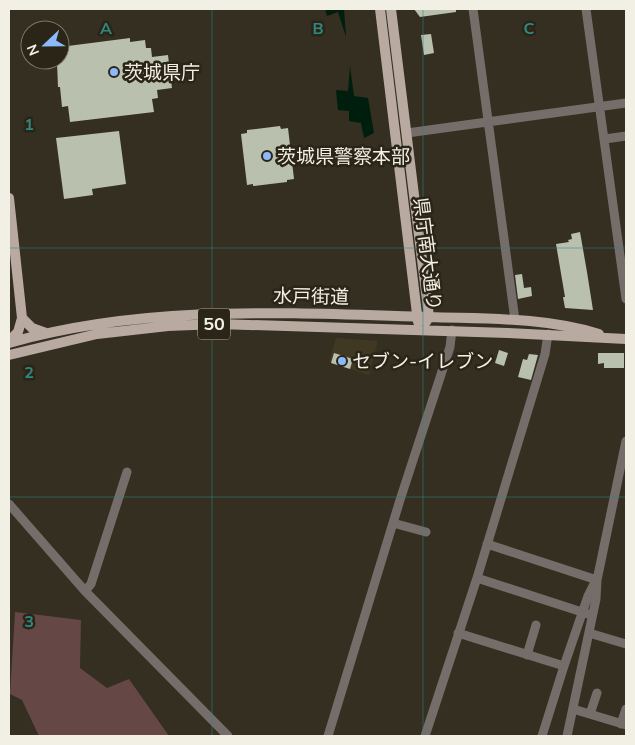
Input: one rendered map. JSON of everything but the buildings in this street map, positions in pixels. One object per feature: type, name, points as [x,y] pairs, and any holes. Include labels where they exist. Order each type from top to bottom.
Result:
[{"type":"main road","name":"県庁南大通り","points":[[380,9],[416,316],[422,330]]},
{"type":"main road","name":"県庁南大通り","points":[[391,9],[429,317],[422,330]]},
{"type":"main road","points":[[9,198],[22,318],[18,332],[9,342]]},
{"type":"main road","name":"水戸街道","points":[[9,342],[48,333],[149,317],[232,313],[416,316],[515,320],[582,329],[614,338]]},
{"type":"main road","points":[[231,324],[232,313]]},
{"type":"main road","points":[[22,318],[32,328],[48,333]]},
{"type":"main road","name":"水戸街道","points":[[9,355],[97,334],[168,326],[231,324],[452,330],[626,339]]},
{"type":"street","points":[[473,9],[515,320]]},
{"type":"street","points":[[586,9],[626,299]]},
{"type":"street","points":[[407,133],[626,103]]},
{"type":"street","points":[[605,139],[626,136]]},
{"type":"street","points":[[328,736],[393,523],[450,347],[452,330]]},
{"type":"street","points":[[425,736],[477,578],[545,354],[548,334]]},
{"type":"street","points":[[542,736],[564,666],[587,614],[597,580],[626,441]]},
{"type":"street","points":[[85,591],[92,584],[127,472]]},
{"type":"street","points":[[9,504],[85,591],[228,736]]},
{"type":"street","points":[[393,523],[426,532]]},
{"type":"street","points":[[486,544],[597,580]]},
{"type":"street","points":[[477,578],[587,614]]},
{"type":"street","points":[[567,736],[589,633],[587,614]]},
{"type":"street","points":[[527,655],[536,625]]},
{"type":"street","points":[[458,633],[564,666]]},
{"type":"street","points":[[589,633],[626,644]]},
{"type":"street","points":[[590,714],[597,693]]},
{"type":"street","points":[[573,709],[624,724],[626,709]]},
{"type":"shaded area","points":[[325,9],[344,9],[346,37],[338,12],[327,16]]},
{"type":"shaded area","points":[[350,66],[354,96],[368,98],[374,133],[364,138],[361,123],[349,121],[349,111],[338,110],[336,90],[348,91]]},
{"type":"shaded area","points":[[336,338],[378,341],[369,375],[329,362]]},
{"type":"shaded area","points":[[15,612],[81,620],[80,668],[107,688],[129,679],[169,736],[39,736],[22,700],[10,694]]},
{"type":"place","name":"茨城県庁","points":[[114,72]]},
{"type":"place","name":"茨城県警察本部","points":[[267,156]]},
{"type":"place","name":"セブン-イレブン","points":[[342,361]]}]
